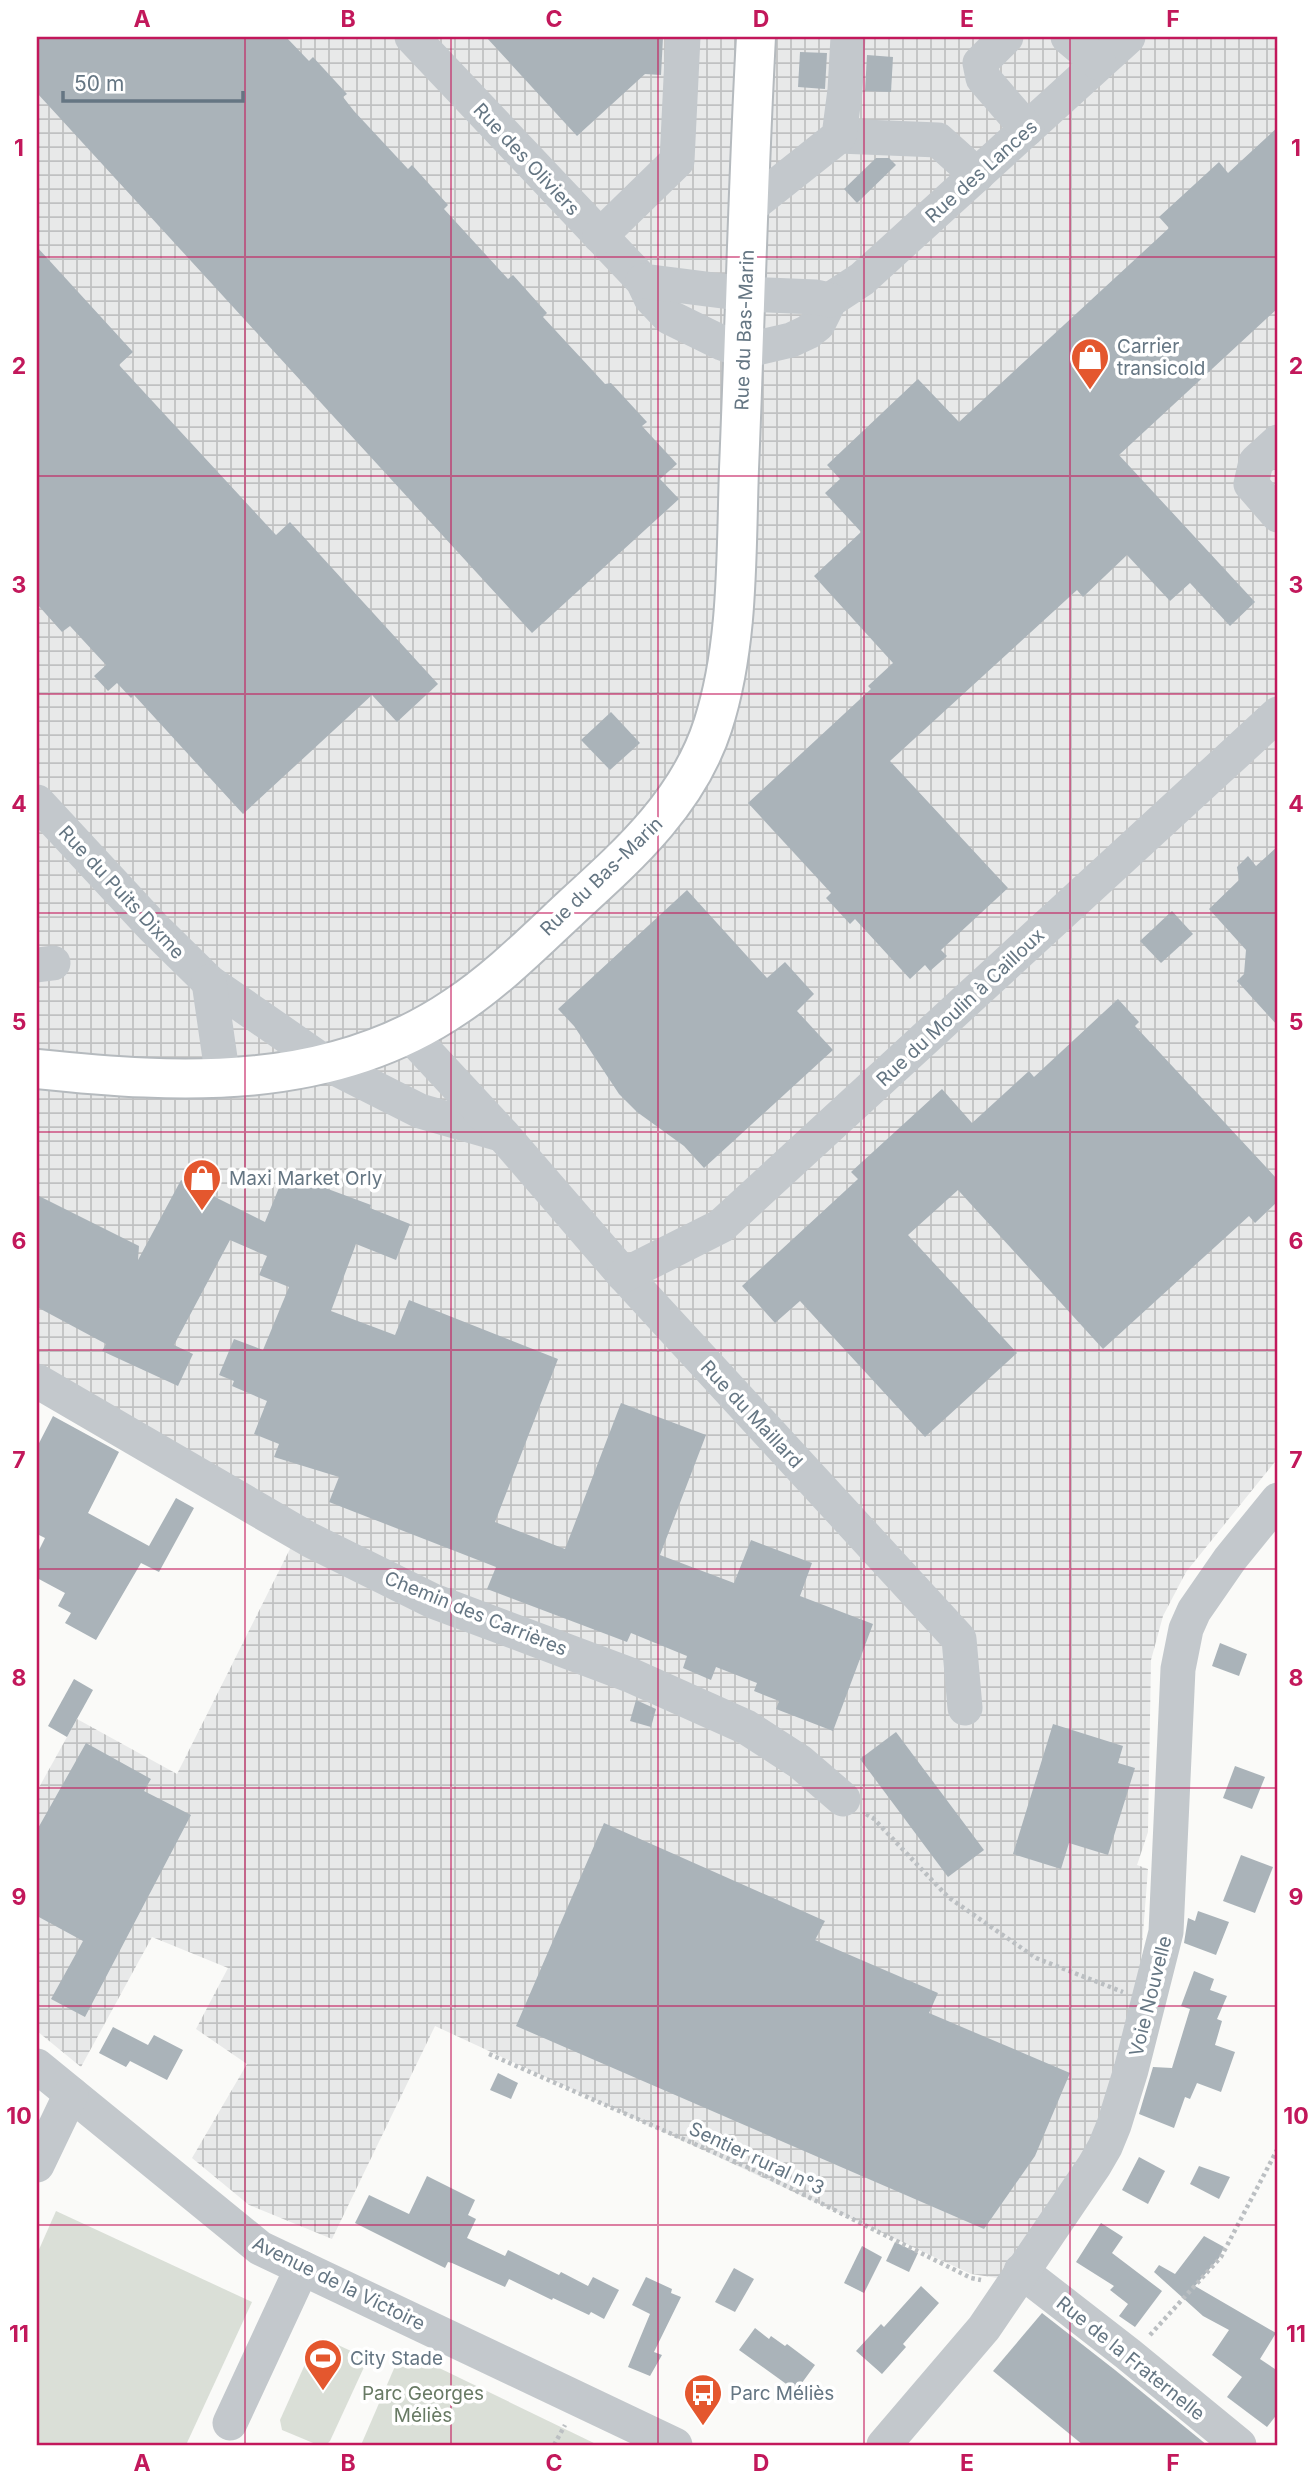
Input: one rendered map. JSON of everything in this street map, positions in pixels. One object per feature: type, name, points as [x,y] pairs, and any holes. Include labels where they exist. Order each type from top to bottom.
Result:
[{"type":"main road","name":"Rue du Bas-Marin","points":[[37,1069],[118,1077],[223,1079],[261,1076],[327,1064],[380,1047],[454,1008],[493,979],[620,862],[665,815],[682,789],[713,725],[728,654],[734,597],[747,209],[756,37]]},
{"type":"street","name":"Rue des Oliviers","points":[[412,37],[643,281],[651,298],[668,317],[744,351]]},
{"type":"street","points":[[600,236],[677,161],[683,37]]},
{"type":"street","points":[[839,136],[848,37]]},
{"type":"street","points":[[1006,37],[980,62],[983,78],[1027,130]]},
{"type":"street","points":[[1068,37],[1099,63]]},
{"type":"street","name":"Rue des Lances","points":[[744,351],[791,340],[818,324],[826,313],[830,300],[862,279],[1128,37]]},
{"type":"street","points":[[747,209],[839,136],[938,140],[977,175]]},
{"type":"street","points":[[643,281],[746,294],[830,300]]},
{"type":"street","points":[[1278,442],[1256,462],[1251,484],[1278,515]]},
{"type":"street","name":"Rue du Moulin à Cailloux","points":[[624,1275],[721,1226],[1278,714]]},
{"type":"street","name":"Rue du Puits Dixme","points":[[37,802],[153,927],[209,982],[327,1064]]},
{"type":"street","points":[[209,982],[223,1079]]},
{"type":"street","name":"Rue du Maillard","points":[[409,1034],[503,1135],[624,1275],[959,1639],[965,1708]]},
{"type":"street","points":[[327,1064],[420,1111],[503,1135]]},
{"type":"street","name":"Chemin des Carrières","points":[[37,1381],[323,1546],[433,1601],[630,1675],[746,1727],[800,1762],[844,1799]]},
{"type":"street","name":"Voie Nouvelle","points":[[884,2445],[984,2328],[1105,2147],[1132,2070],[1167,1932],[1178,1669],[1186,1629],[1204,1595],[1278,1500]]},
{"type":"street","name":"Avenue de la Victoire","points":[[37,2066],[260,2248],[675,2445]]},
{"type":"street","points":[[37,2165],[71,2094]]},
{"type":"street","points":[[230,2423],[302,2268]]},
{"type":"street","name":"Rue de la Fraternelle","points":[[1017,2278],[1128,2354],[1239,2445]]},
{"type":"path","points":[[844,1799],[873,1818],[948,1896],[1037,1958],[1149,2003]]},
{"type":"path","name":"Sentier rural n°3","points":[[489,2054],[754,2170],[971,2278],[1017,2278]]},
{"type":"path","points":[[1128,2354],[1135,2351],[1221,2257],[1278,2148]]},
{"type":"shaded area","points":[[37,37],[1278,37],[1278,1458],[1186,1572],[1163,1616],[1151,1660],[1148,1832],[1137,1865],[1148,1869],[1139,1985],[1091,2145],[998,2278],[971,2274],[435,2026],[332,2239],[249,2205],[192,2158],[247,2064],[196,2029],[228,1968],[152,1937],[81,2067],[37,2031],[37,1791],[77,1719],[177,1774],[298,1533],[37,1381]]},
{"type":"green space","points":[[56,2211],[252,2302],[186,2445],[37,2445],[37,2254]]},
{"type":"green space","name":"City Stade","points":[[323,2338],[364,2357],[365,2365],[330,2441],[326,2445],[318,2445],[282,2430],[280,2420],[315,2342]]},
{"type":"green space","name":"Parc Georges Méliès","points":[[402,2350],[598,2445],[361,2445]]},
{"type":"building","points":[[37,37],[286,37],[309,61],[313,57],[347,94],[343,97],[354,111],[408,169],[412,165],[448,205],[444,209],[508,279],[513,275],[547,313],[543,317],[605,384],[611,383],[647,422],[642,426],[677,464],[660,479],[679,499],[532,633],[37,93]]},
{"type":"building","points":[[486,37],[663,37],[661,75],[645,74],[577,136]]},
{"type":"building","points":[[800,52],[827,53],[825,89],[798,87]]},
{"type":"building","points":[[867,55],[893,57],[891,92],[865,91]]},
{"type":"building","points":[[1278,127],[1278,308],[1119,455],[1255,602],[1230,626],[1190,583],[1170,601],[1127,555],[1083,597],[1077,590],[890,761],[1008,888],[941,950],[947,956],[930,971],[925,965],[910,979],[855,919],[850,924],[826,898],[831,893],[748,803],[871,689],[868,686],[893,663],[814,576],[861,532],[825,493],[840,479],[827,465],[918,379],[959,422],[1169,228],[1159,217],[1219,162],[1228,173]]},
{"type":"building","points":[[876,158],[889,158],[896,165],[857,203],[844,189]]},
{"type":"building","points":[[37,247],[133,352],[119,365],[276,535],[290,522],[438,684],[397,722],[372,695],[243,814],[134,695],[131,698],[117,683],[108,691],[94,676],[106,665],[70,626],[62,632],[37,604]]},
{"type":"building","points":[[611,712],[640,743],[610,770],[581,740]]},
{"type":"building","points":[[1278,846],[1278,1026],[1237,981],[1244,974],[1246,950],[1209,909],[1239,880],[1237,867],[1248,856],[1256,866]]},
{"type":"building","points":[[687,890],[767,978],[785,962],[814,994],[797,1011],[833,1050],[704,1168],[684,1146],[637,1112],[619,1094],[574,1026],[558,1009]]},
{"type":"building","points":[[1172,911],[1193,934],[1161,963],[1140,941]]},
{"type":"building","points":[[1118,999],[1139,1022],[1135,1026],[1278,1180],[1278,1201],[1255,1223],[1249,1216],[1103,1349],[958,1190],[908,1235],[1017,1353],[925,1437],[800,1301],[775,1323],[742,1286],[858,1179],[851,1172],[942,1089],[972,1123],[1029,1071],[1034,1077]]},
{"type":"building","points":[[285,1173],[371,1205],[370,1208],[410,1224],[396,1260],[356,1244],[331,1311],[395,1335],[409,1300],[558,1359],[495,1522],[565,1549],[621,1403],[706,1435],[660,1555],[734,1583],[751,1540],[812,1563],[800,1596],[873,1624],[833,1731],[776,1709],[779,1701],[754,1691],[757,1683],[716,1667],[711,1680],[683,1668],[687,1656],[631,1633],[627,1642],[487,1589],[496,1567],[329,1502],[339,1477],[274,1457],[279,1444],[254,1434],[267,1401],[232,1386],[234,1381],[219,1375],[234,1339],[263,1350],[289,1287],[259,1275],[267,1256],[230,1240],[174,1345],[193,1354],[178,1386],[102,1351],[106,1344],[37,1307],[37,1195],[139,1246],[138,1260],[181,1180],[265,1222]]},
{"type":"building","points":[[53,1416],[119,1452],[88,1513],[149,1546],[176,1498],[194,1508],[159,1572],[141,1563],[96,1640],[65,1623],[71,1613],[58,1606],[65,1593],[37,1578],[37,1554],[45,1538],[37,1534],[37,1447]]},
{"type":"building","points":[[1220,1643],[1247,1654],[1239,1676],[1212,1666]]},
{"type":"building","points":[[74,1679],[93,1690],[67,1737],[48,1726]]},
{"type":"building","points":[[636,1700],[656,1709],[651,1727],[630,1721]]},
{"type":"building","points":[[1053,1724],[1123,1746],[1118,1763],[1135,1768],[1108,1855],[1069,1843],[1061,1869],[1013,1854]]},
{"type":"building","points":[[896,1732],[984,1850],[948,1877],[860,1759]]},
{"type":"building","points":[[86,1743],[151,1779],[144,1791],[191,1815],[85,2017],[51,1999],[83,1941],[37,1916],[37,1830]]},
{"type":"building","points":[[1235,1766],[1265,1777],[1252,1809],[1223,1798]]},
{"type":"building","points":[[604,1823],[825,1921],[815,1940],[938,1993],[929,2013],[1070,2073],[1035,2156],[984,2229],[516,2026]]},
{"type":"building","points":[[1241,1855],[1273,1867],[1255,1913],[1223,1901]]},
{"type":"building","points":[[1198,1911],[1229,1922],[1216,1955],[1184,1943],[1188,1918],[1195,1921]]},
{"type":"building","points":[[1194,1971],[1214,1979],[1210,1990],[1227,1996],[1217,2019],[1222,2021],[1215,2045],[1235,2052],[1221,2092],[1197,2083],[1190,2099],[1185,2097],[1174,2128],[1139,2114],[1153,2067],[1172,2068],[1190,2009],[1181,2006]]},
{"type":"building","points":[[113,2027],[148,2045],[154,2035],[183,2050],[167,2080],[130,2061],[126,2067],[99,2053]]},
{"type":"building","points":[[498,2073],[518,2083],[511,2099],[490,2090]]},
{"type":"building","points":[[1139,2157],[1165,2171],[1148,2204],[1122,2190]]},
{"type":"building","points":[[1199,2166],[1230,2177],[1219,2199],[1190,2184]]},
{"type":"building","points":[[427,2176],[475,2200],[468,2215],[476,2219],[467,2238],[505,2256],[508,2250],[588,2286],[593,2277],[619,2290],[604,2319],[553,2298],[552,2300],[509,2279],[505,2287],[452,2263],[448,2262],[445,2268],[355,2223],[369,2195],[409,2214]]},
{"type":"building","points":[[1101,2223],[1123,2237],[1112,2253],[1162,2291],[1135,2327],[1119,2316],[1128,2304],[1110,2290],[1114,2286],[1076,2262]]},
{"type":"building","points":[[1204,2236],[1224,2247],[1219,2258],[1195,2286],[1276,2333],[1260,2359],[1278,2371],[1278,2413],[1267,2427],[1227,2397],[1242,2377],[1212,2355],[1229,2330],[1203,2316],[1154,2272],[1159,2265],[1175,2274]]},
{"type":"building","points":[[895,2242],[918,2253],[909,2272],[886,2261]]},
{"type":"building","points":[[862,2246],[882,2257],[864,2293],[844,2283]]},
{"type":"building","points":[[734,2268],[754,2279],[735,2312],[715,2302]]},
{"type":"building","points":[[646,2277],[672,2289],[671,2293],[681,2297],[654,2352],[662,2355],[650,2376],[628,2367],[650,2314],[632,2305]]},
{"type":"building","points":[[921,2286],[939,2303],[903,2344],[906,2347],[882,2374],[856,2351],[881,2324],[884,2327]]},
{"type":"building","points":[[1042,2313],[1207,2445],[1083,2445],[993,2371]]},
{"type":"building","points":[[755,2328],[769,2339],[771,2336],[785,2346],[787,2344],[815,2365],[796,2391],[739,2350]]},
{"type":"place","name":"Carrier transicold","points":[[1090,391]]},
{"type":"place","name":"Maxi Market Orly","points":[[202,1212]]},
{"type":"place","name":"City Stade","points":[[323,2392]]},
{"type":"place","name":"Parc Méliès","points":[[703,2427]]}]
